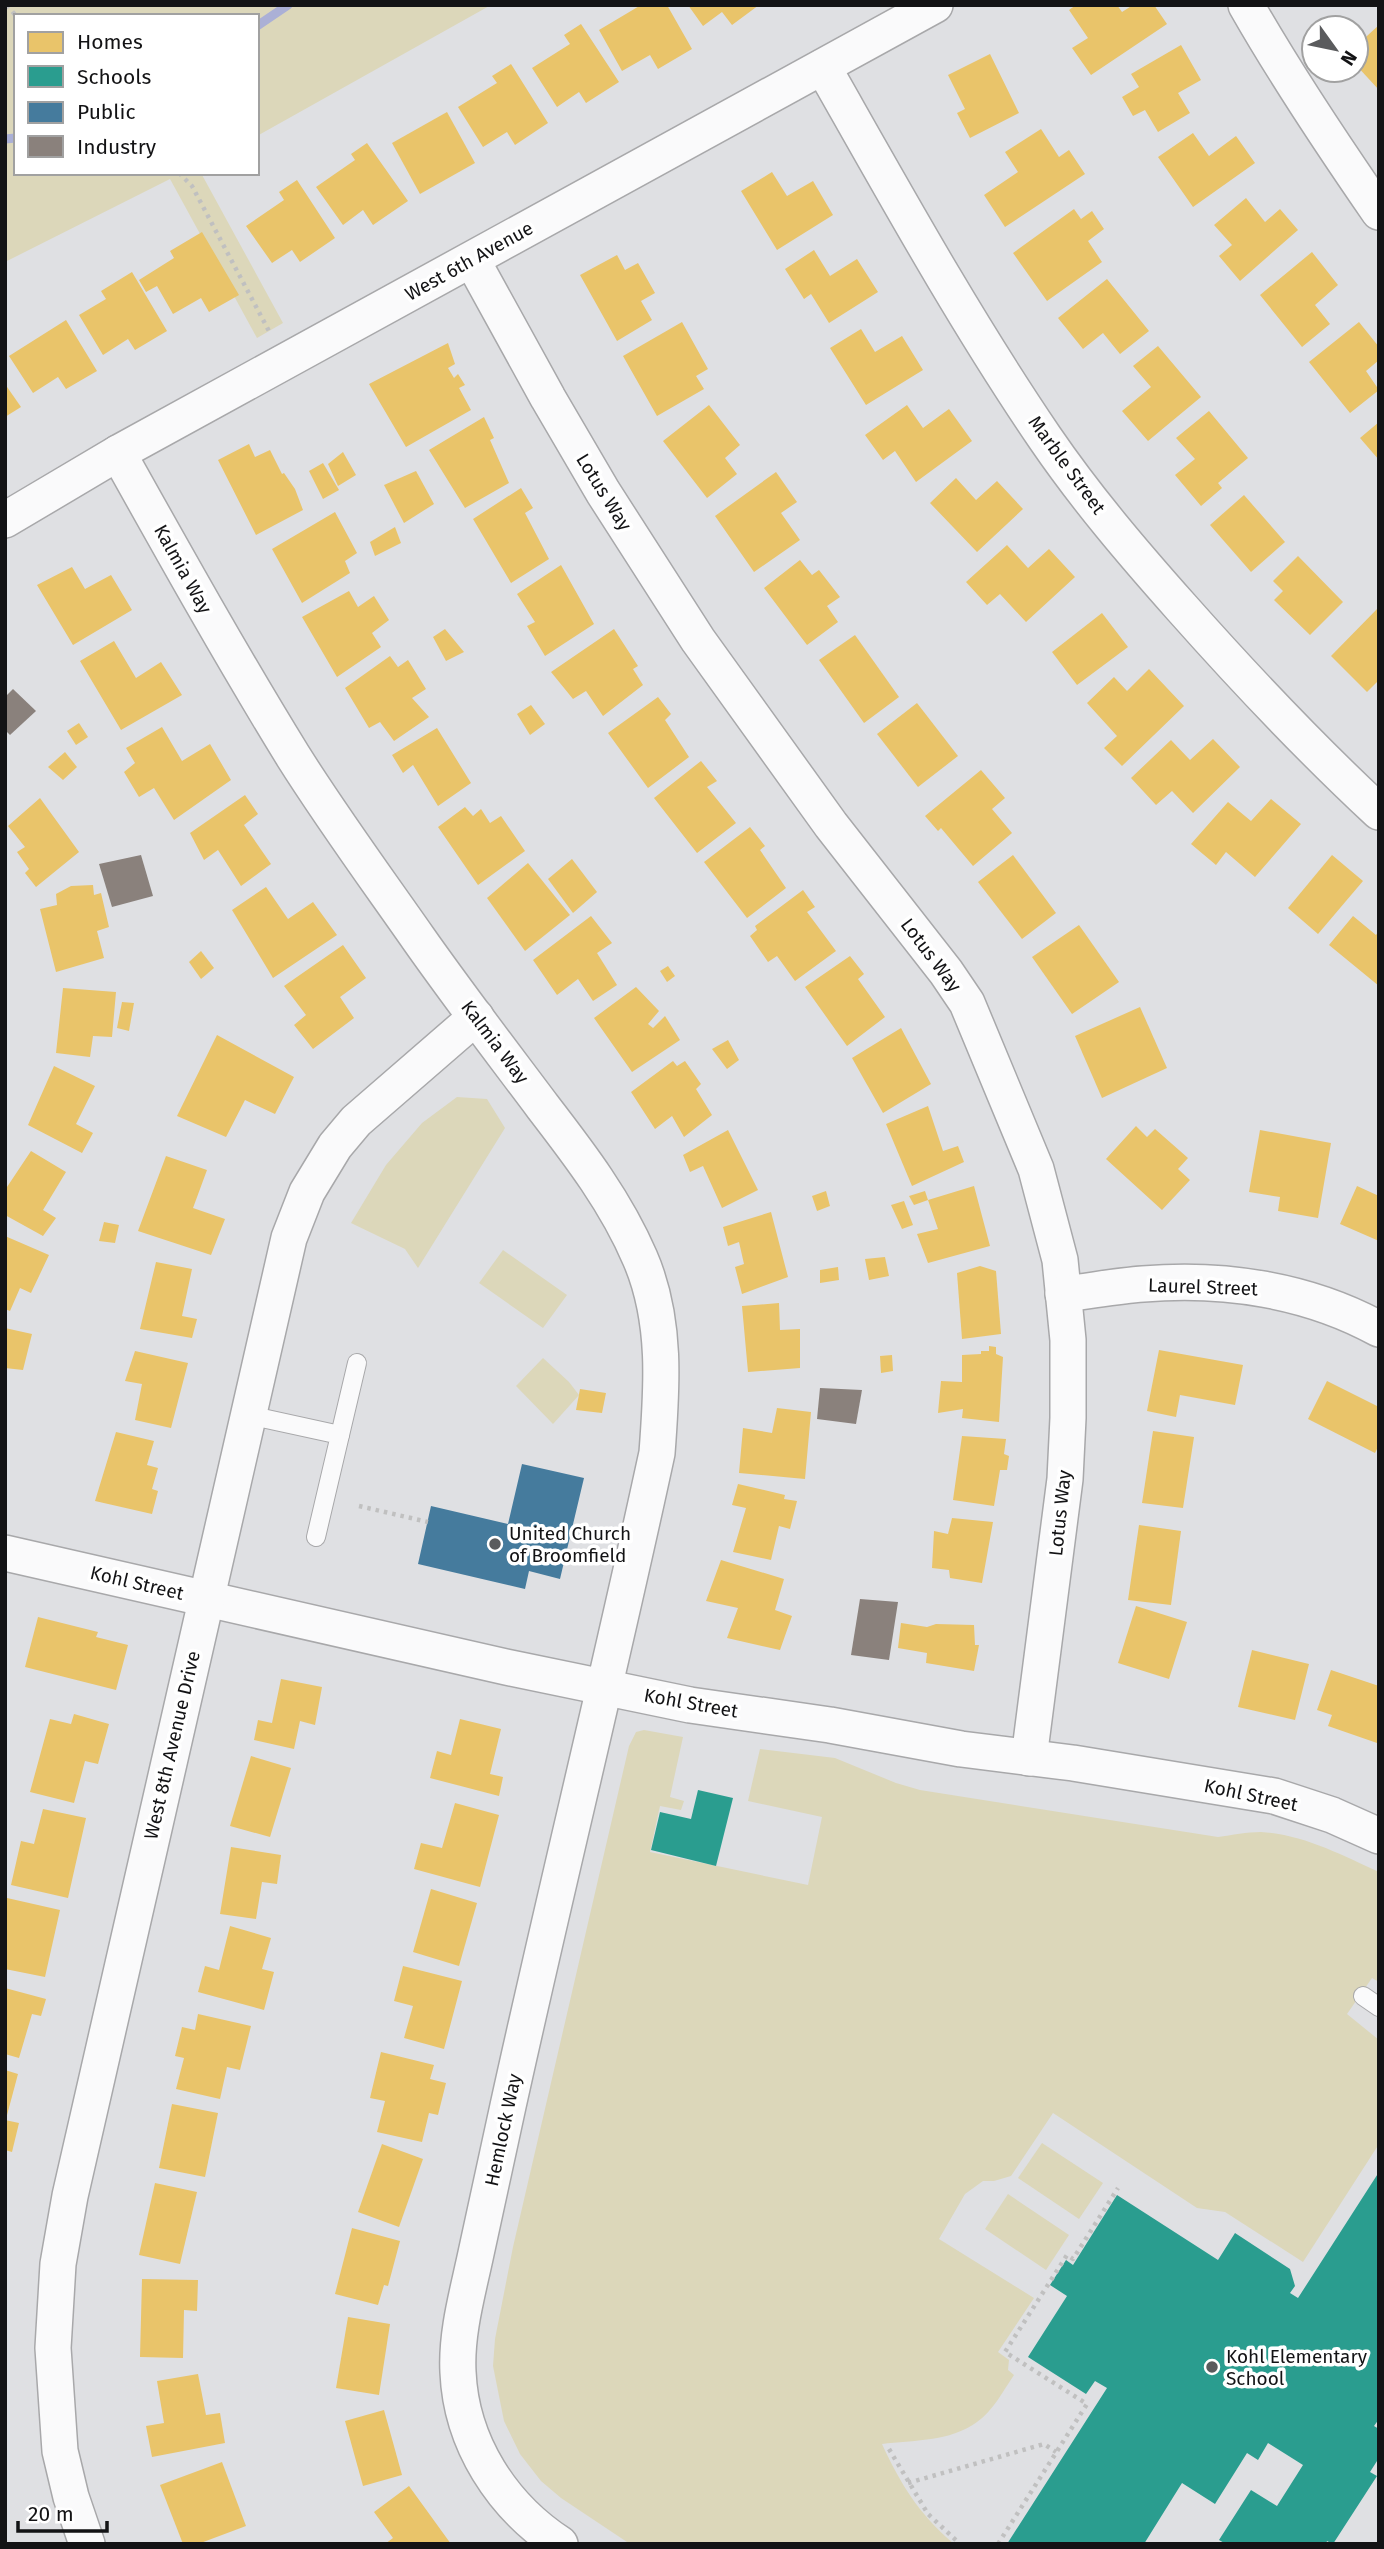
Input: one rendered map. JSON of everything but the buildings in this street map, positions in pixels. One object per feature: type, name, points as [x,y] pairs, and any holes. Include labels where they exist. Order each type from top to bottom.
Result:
[{"type":"street","name":"West 6th Avenue","points":[[5,520],[118,453],[935,5]]},
{"type":"street","points":[[1246,5],[1320,126],[1379,212]]},
{"type":"street","name":"Marble Street","points":[[822,67],[954,296],[1046,439],[1087,494],[1150,571],[1256,691],[1322,760],[1379,812]]},
{"type":"street","name":"Lotus Way","points":[[472,260],[603,492],[698,640],[790,769],[967,1003],[1036,1169],[1060,1260],[1068,1340],[1068,1418],[1065,1479],[1029,1758]]},
{"type":"street","name":"Kalmia Way","points":[[118,453],[208,614],[295,758],[361,857],[476,1017],[592,1171],[642,1261],[654,1304],[662,1352],[657,1453],[603,1687]]},
{"type":"street","name":"West 8th Avenue Drive","points":[[87,2544],[71,2497],[60,2451],[53,2348],[58,2264],[205,1599],[289,1238],[307,1192],[335,1146],[356,1121],[476,1017]]},
{"type":"street","name":"Laurel Street","points":[[1063,1294],[1144,1283],[1256,1286],[1331,1308],[1379,1329]]},
{"type":"street","name":"Kohl Street","points":[[5,1553],[690,1705],[830,1724],[961,1749],[1274,1796],[1332,1815],[1379,1836]]},
{"type":"street","name":"Hemlock Way","points":[[560,2544],[521,2514],[495,2482],[468,2427],[458,2371],[461,2330],[469,2285],[603,1687]]},
{"type":"lane","points":[[316,1537],[357,1363]]},
{"type":"lane","points":[[248,1415],[340,1435]]},
{"type":"lane","points":[[1363,1996],[1379,2007]]},
{"type":"path","points":[[181,175],[192,186],[286,361]]},
{"type":"path","points":[[359,1506],[428,1522]]},
{"type":"path","points":[[998,2544],[1087,2404],[1005,2351],[1067,2255],[1073,2259],[1118,2188]]},
{"type":"path","points":[[908,2483],[1044,2444],[1056,2452]]},
{"type":"path","points":[[889,2449],[928,2514],[960,2544]]},
{"type":"shaded area","points":[[5,5],[491,5],[259,135],[259,14],[14,14],[14,175],[202,175],[283,323],[257,338],[170,179],[5,262]]},
{"type":"shaded area","points":[[457,1097],[487,1099],[505,1128],[418,1268],[405,1249],[351,1223],[386,1165],[422,1123]]},
{"type":"shaded area","points":[[503,1250],[567,1295],[543,1328],[479,1283]]},
{"type":"shaded area","points":[[543,1358],[579,1395],[553,1424],[516,1386]]},
{"type":"shaded area","points":[[644,1730],[683,1737],[670,1797],[684,1801],[681,1810],[660,1806],[650,1852],[808,1885],[822,1817],[748,1801],[760,1749],[835,1758],[920,1790],[1218,1837],[1256,1832],[1292,1837],[1322,1846],[1379,1872],[1379,1982],[1372,1978],[1347,2014],[1379,2040],[1379,2144],[1303,2262],[1225,2212],[1197,2208],[1053,2113],[1011,2176],[983,2181],[965,2194],[939,2239],[1034,2298],[998,2352],[1009,2360],[1008,2370],[1014,2375],[988,2412],[966,2429],[943,2437],[882,2444],[912,2498],[954,2544],[630,2544],[561,2498],[541,2481],[520,2454],[504,2421],[493,2366],[495,2339],[513,2247],[629,1746],[636,1732]]},
{"type":"shaded area","points":[[1042,2143],[1103,2183],[1079,2219],[1018,2178]]},
{"type":"shaded area","points":[[1008,2194],[1069,2235],[1046,2270],[985,2229]]},
{"type":"waterway","points":[[259,25],[288,5]]},
{"type":"waterway","points":[[5,139],[14,138]]},
{"type":"place","name":"United Church of Broomfield","points":[[495,1544]]},
{"type":"place","name":"Kohl Elementary School","points":[[1212,2367]]}]
